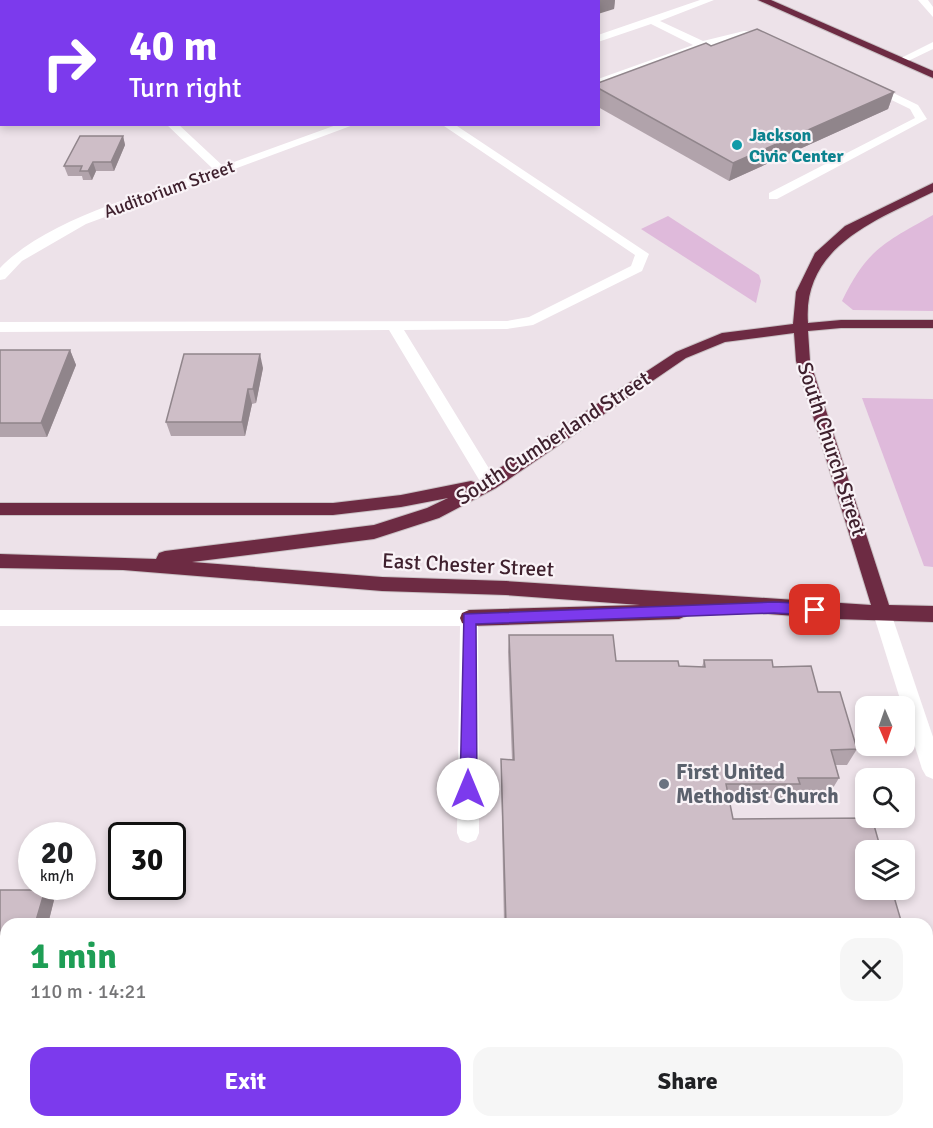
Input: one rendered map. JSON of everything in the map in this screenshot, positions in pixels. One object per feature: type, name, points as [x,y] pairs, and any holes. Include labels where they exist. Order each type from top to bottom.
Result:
[{"type":"highway","points":[[763,0],[933,75]]},
{"type":"highway","name":"South Church Street","points":[[882,613],[872,573],[803,361],[800,327],[803,292],[820,256],[850,229],[933,187]]},
{"type":"highway","name":"South Cumberland Street","points":[[123,563],[375,532],[433,513],[490,484],[681,355],[722,338],[800,327],[933,324]]},
{"type":"highway","points":[[0,509],[333,509],[401,501],[490,484]]},
{"type":"highway","name":"East Chester Street","points":[[5,561],[123,563],[382,584],[506,588],[774,607],[933,614]]},
{"type":"highway","points":[[469,618],[774,607]]},
{"type":"street","points":[[600,38],[709,0]]},
{"type":"street","points":[[923,0],[933,14]]},
{"type":"street","points":[[651,20],[702,45]]},
{"type":"street","points":[[600,82],[735,34],[750,33],[779,42]]},
{"type":"street","points":[[900,61],[933,45]]},
{"type":"street","points":[[773,196],[921,119],[914,106],[862,82]]},
{"type":"street","points":[[173,126],[221,170]]},
{"type":"street","name":"Auditorium Street","points":[[0,276],[17,258],[81,221],[345,126]]},
{"type":"street","points":[[0,327],[507,325],[532,321],[637,268],[642,255],[449,126]]},
{"type":"street","points":[[395,325],[398,335],[490,484]]},
{"type":"street","name":"South Church Street","points":[[882,613],[933,769]]},
{"type":"street","points":[[0,618],[469,618],[468,832]]},
{"type":"shaded area","points":[[933,215],[933,311],[853,310],[842,301],[869,258],[889,241]]},
{"type":"shaded area","points":[[668,216],[759,275],[761,281],[756,303],[641,229]]},
{"type":"shaded area","points":[[862,398],[933,399],[933,567],[924,566]]},
{"type":"building","name":"Jackson Civic Center","points":[[757,29],[894,92],[733,163],[600,89],[600,82],[706,43],[711,46]]},
{"type":"building","points":[[80,136],[123,136],[111,162],[93,162],[88,171],[80,171],[82,166],[64,166]]},
{"type":"building","points":[[0,350],[70,350],[41,423],[0,423]]},
{"type":"building","points":[[184,354],[260,354],[253,389],[248,389],[242,422],[166,422]]},
{"type":"building","name":"First United Methodist Church","points":[[509,635],[613,635],[616,661],[678,661],[679,666],[705,667],[704,660],[772,660],[773,667],[811,666],[818,692],[840,692],[855,749],[831,750],[839,778],[798,778],[800,784],[726,784],[733,819],[855,818],[855,828],[875,828],[878,840],[855,840],[855,900],[895,900],[900,918],[506,918],[501,759],[514,760]]},
{"type":"building","points":[[0,890],[18,890],[18,900],[42,900],[37,918],[0,918]]},
{"type":"place","name":"Jackson Civic Center","points":[[737,145]]},
{"type":"place","name":"First United Methodist Church","points":[[664,784]]},
{"type":"route","points":[[468,789],[469,618],[774,607],[815,610]]}]
